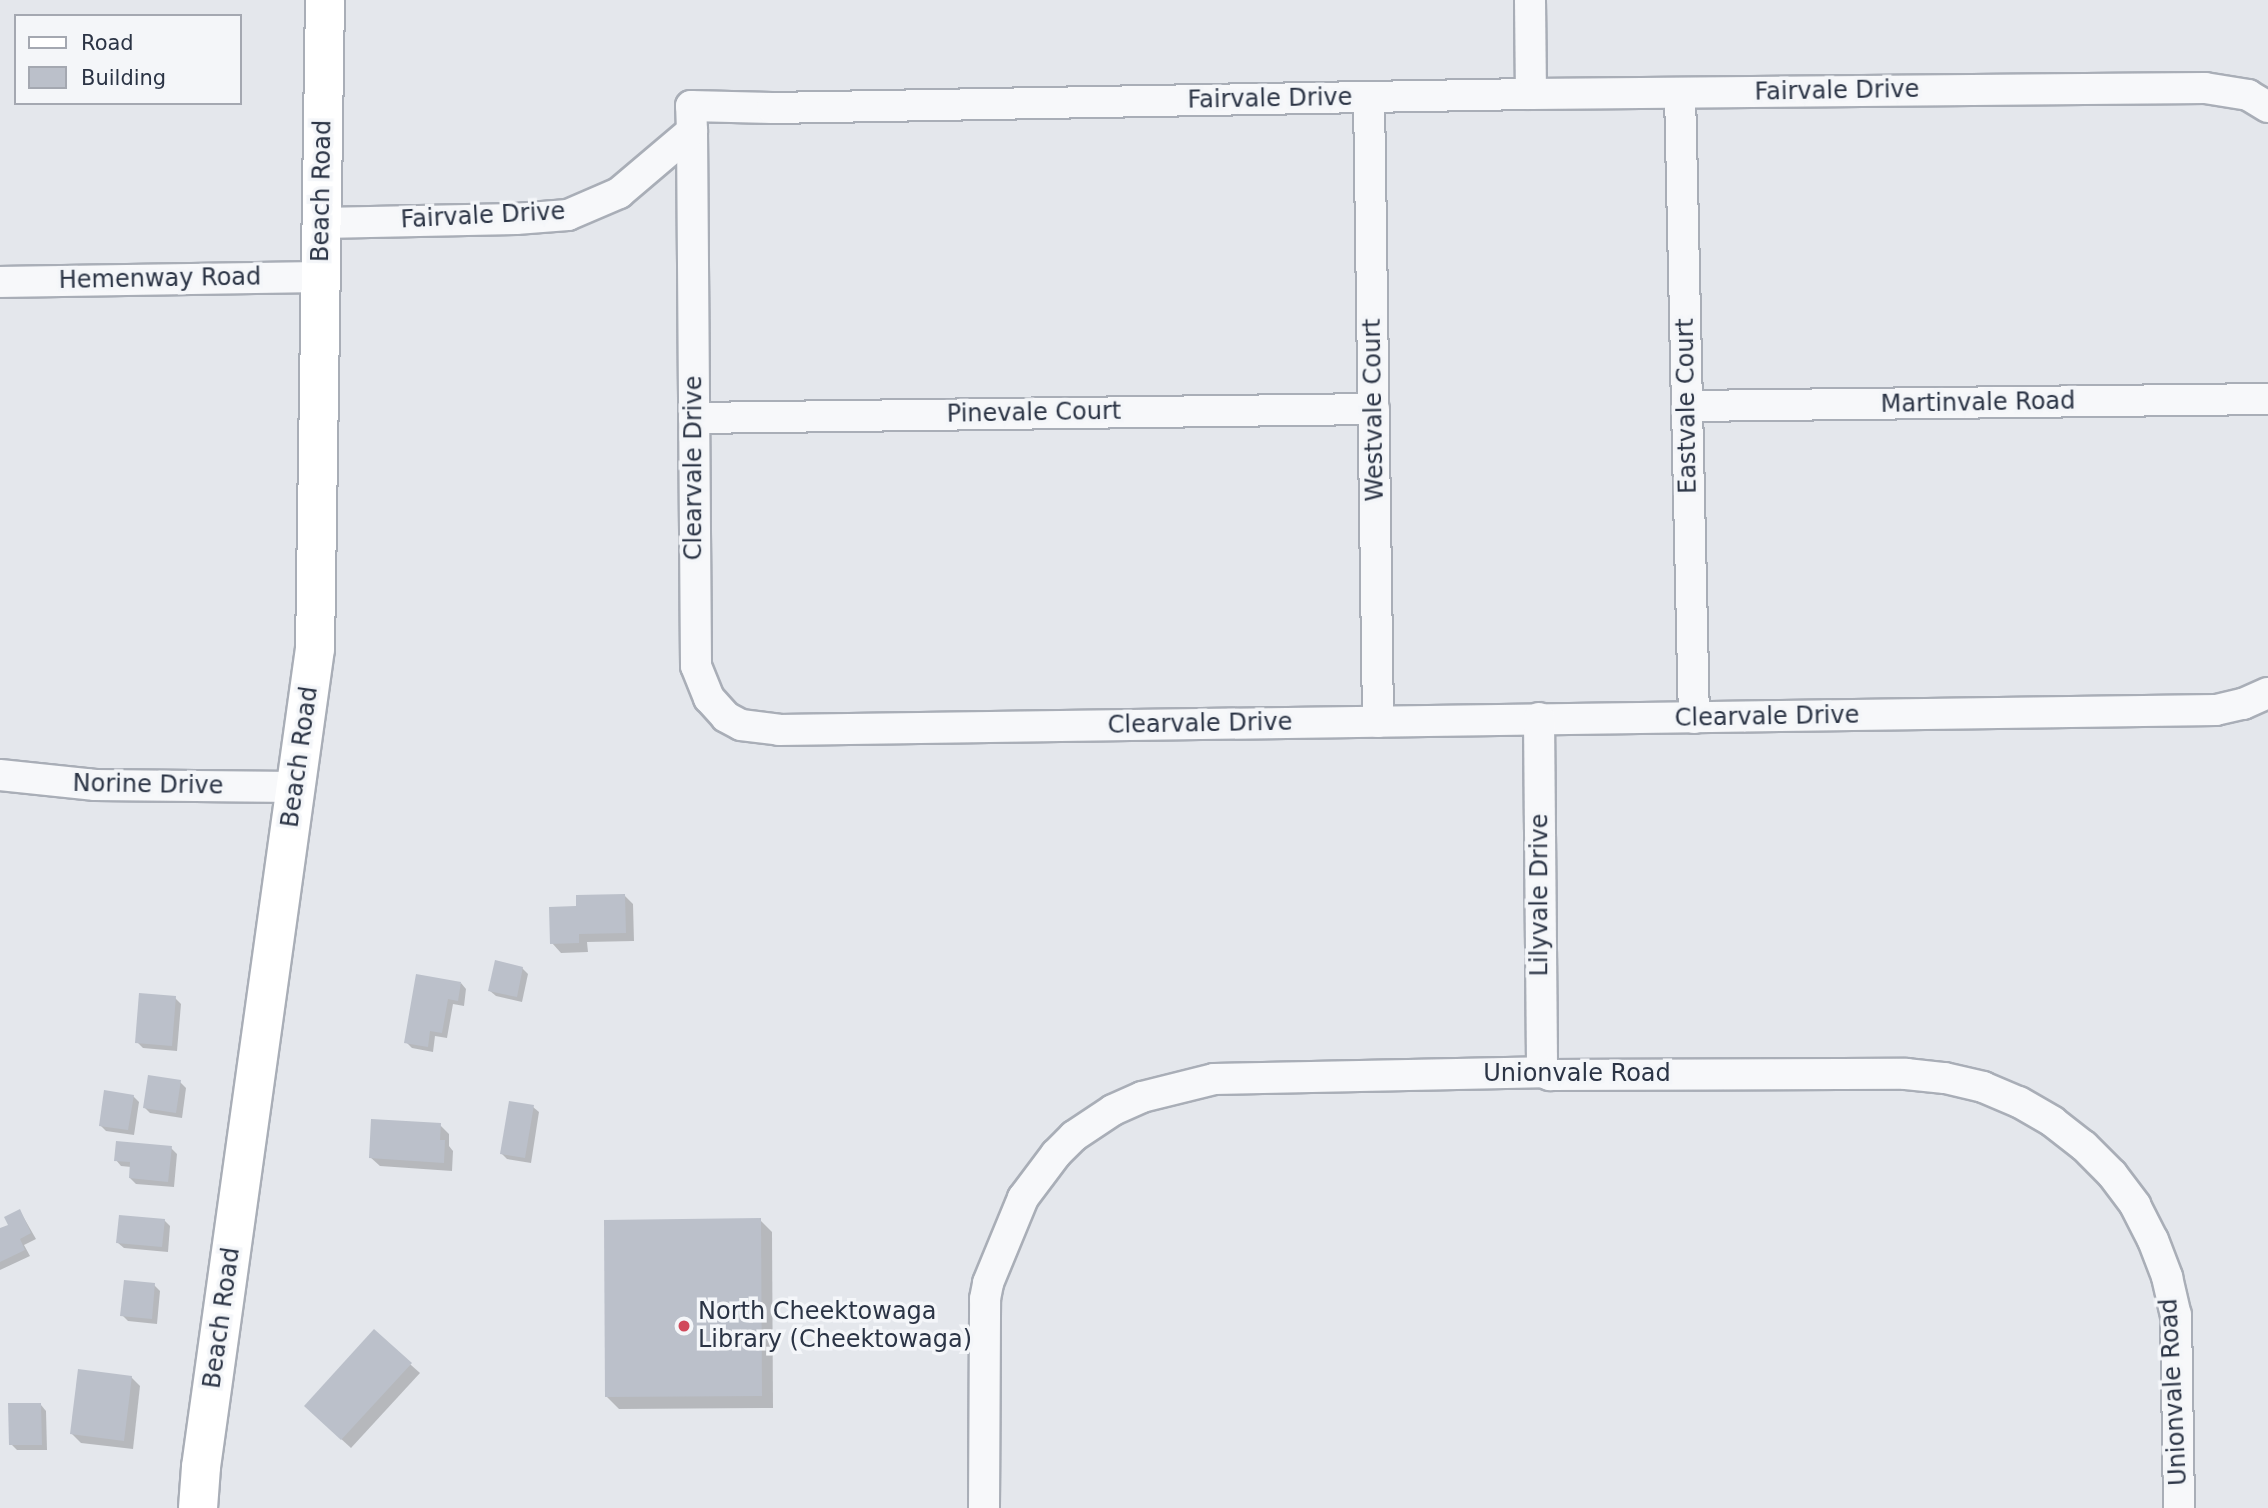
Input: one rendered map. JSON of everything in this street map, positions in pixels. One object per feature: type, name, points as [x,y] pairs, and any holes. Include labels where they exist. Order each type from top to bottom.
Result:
[{"type":"street","name":"Beach Road","points":[[198,1508],[201,1467],[315,649],[325,0]]},
{"type":"street","points":[[1530,0],[1531,94]]},
{"type":"street","name":"Fairvale Drive","points":[[322,223],[516,219],[568,215],[619,192],[692,131],[691,106],[772,108],[1531,94],[2205,88],[2248,95],[2268,107]]},
{"type":"street","name":"Eastvale Court","points":[[1680,93],[1693,718]]},
{"type":"street","name":"Westvale Court","points":[[1369,97],[1378,722]]},
{"type":"street","name":"Clearvale Drive","points":[[692,131],[696,666],[709,698],[726,717],[741,725],[779,730],[2216,710],[2243,704],[2268,693]]},
{"type":"street","name":"Hemenway Road","points":[[0,282],[321,277]]},
{"type":"street","name":"Martinvale Road","points":[[1688,407],[2268,399]]},
{"type":"street","name":"Pinevale Court","points":[[694,418],[1374,408]]},
{"type":"street","name":"Lilyvale Drive","points":[[1539,718],[1542,1072]]},
{"type":"street","name":"Norine Drive","points":[[0,775],[95,785],[296,787]]},
{"type":"street","name":"Unionvale Road","points":[[984,1508],[985,1299],[988,1283],[1023,1198],[1056,1153],[1074,1136],[1114,1110],[1142,1097],[1188,1083],[1214,1079],[1542,1072],[1550,1075],[1906,1074],[1945,1078],[1983,1087],[2019,1102],[2053,1122],[2102,1164],[2135,1205],[2153,1240],[2167,1277],[2176,1315],[2179,1508]]},
{"type":"building","points":[[625,894],[626,933],[579,934],[579,943],[550,944],[549,907],[576,906],[576,895]]},
{"type":"building","points":[[495,960],[523,967],[517,997],[488,991]]},
{"type":"building","points":[[416,974],[461,982],[458,1001],[448,999],[442,1033],[430,1031],[428,1047],[404,1043]]},
{"type":"building","points":[[139,993],[176,996],[172,1046],[135,1043]]},
{"type":"building","points":[[148,1075],[181,1080],[176,1113],[143,1108]]},
{"type":"building","points":[[104,1090],[134,1095],[128,1130],[99,1126]]},
{"type":"building","points":[[509,1101],[534,1105],[525,1158],[500,1154]]},
{"type":"building","points":[[371,1119],[441,1123],[440,1140],[445,1140],[444,1163],[369,1158]]},
{"type":"building","points":[[116,1141],[172,1146],[168,1182],[129,1178],[130,1162],[114,1161]]},
{"type":"building","points":[[20,1209],[31,1233],[20,1239],[25,1250],[0,1262],[0,1228],[8,1225],[4,1217]]},
{"type":"building","points":[[119,1215],[165,1219],[162,1247],[116,1243]]},
{"type":"building","points":[[761,1218],[762,1396],[605,1397],[604,1220]]},
{"type":"building","points":[[124,1280],[155,1283],[152,1319],[120,1316]]},
{"type":"building","points":[[374,1329],[412,1363],[341,1440],[304,1406]]},
{"type":"building","points":[[78,1369],[132,1376],[124,1441],[70,1434]]},
{"type":"building","points":[[8,1403],[41,1403],[42,1445],[9,1445]]},
{"type":"place","name":"North Cheektowaga Library (Cheektowaga)","points":[[684,1326]]}]
